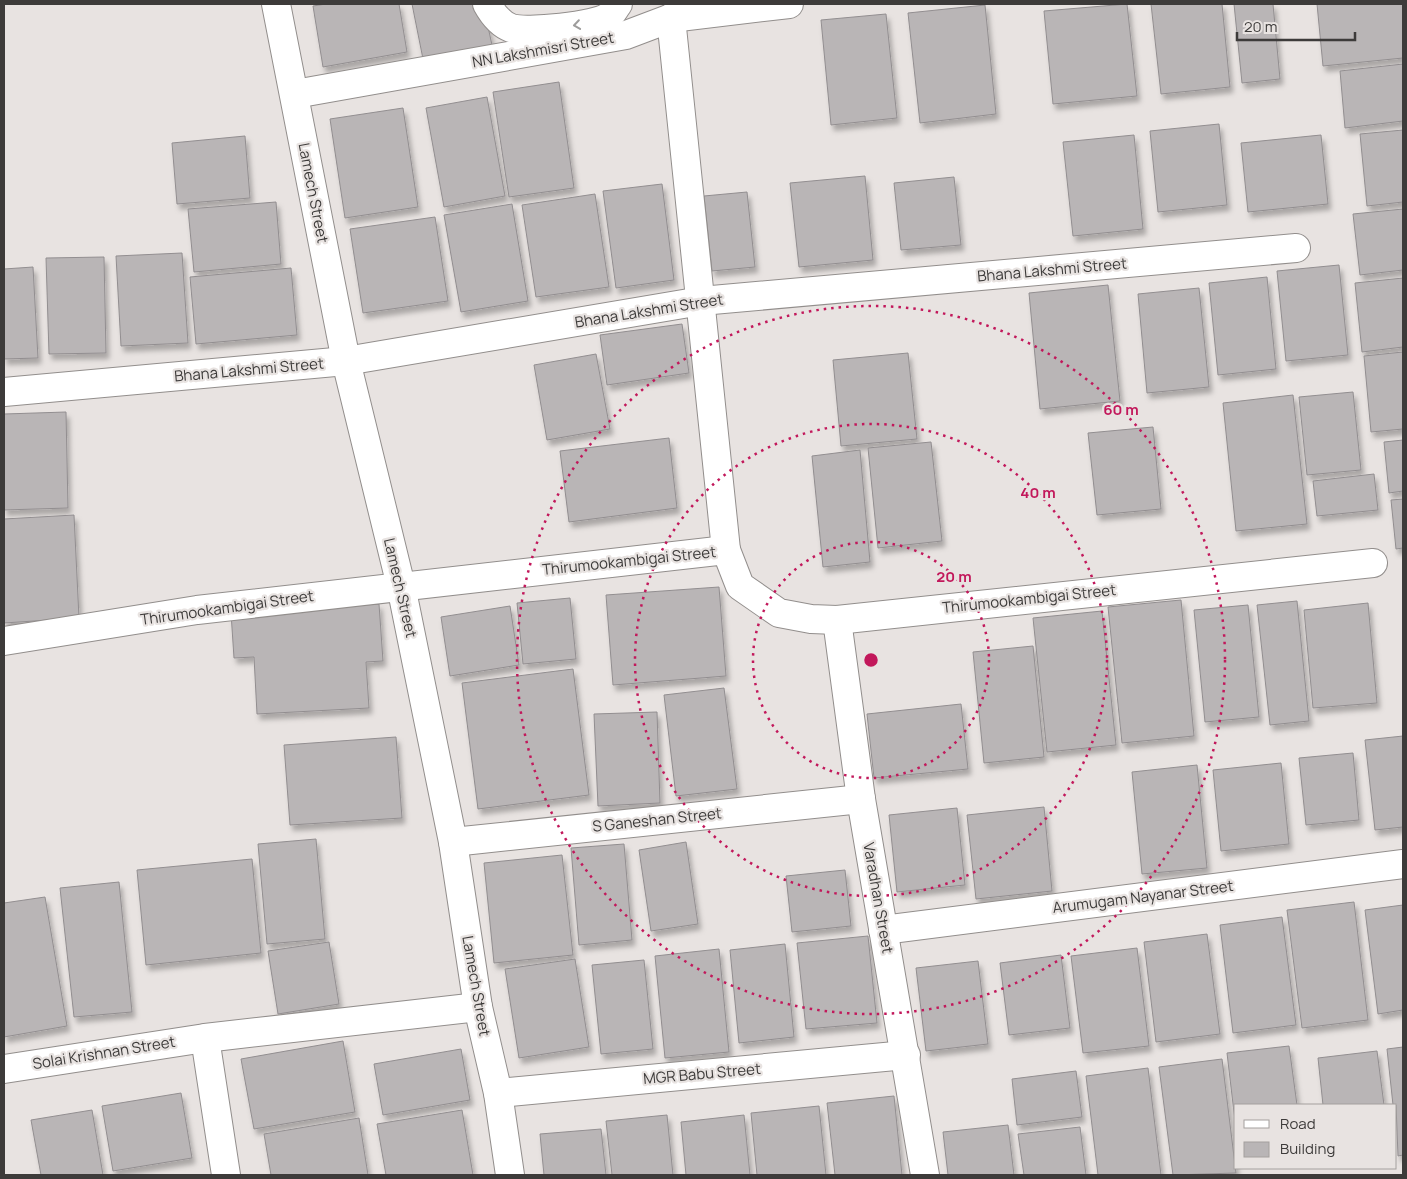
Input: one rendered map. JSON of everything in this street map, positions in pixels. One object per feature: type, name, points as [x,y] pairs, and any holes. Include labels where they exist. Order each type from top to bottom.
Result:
[{"type":"street","name":"Lamech Street","points":[[276,4],[346,362],[401,586],[454,842],[478,1007],[498,1093],[510,1175]]},
{"type":"street","points":[[487,4],[493,15],[510,28],[528,32],[591,23],[608,17],[618,4]]},
{"type":"street","name":"NN Lakshmisri Street","points":[[295,94],[626,35],[671,18],[789,4]]},
{"type":"street","points":[[671,18],[726,550]]},
{"type":"street","name":"Bhana Lakshmi Street","points":[[4,392],[346,362],[701,301],[1296,248]]},
{"type":"street","name":"Thirumookambigai Street","points":[[4,641],[197,610],[726,550],[740,586],[779,613],[811,619],[836,620],[1373,563]]},
{"type":"street","name":"Varadhan Street","points":[[836,620],[861,798],[926,1175]]},
{"type":"street","name":"S Ganeshan Street","points":[[454,842],[861,798]]},
{"type":"street","name":"Arumugam Nayanar Street","points":[[883,930],[1403,864]]},
{"type":"street","name":"Solai Krishnan Street","points":[[4,1069],[205,1038],[478,1007]]},
{"type":"street","points":[[205,1038],[226,1175]]},
{"type":"street","name":"MGR Babu Street","points":[[498,1093],[906,1055]]},
{"type":"building","points":[[326,4],[399,4],[407,52],[323,67],[313,6]]},
{"type":"building","points":[[412,4],[483,4],[492,45],[423,59]]},
{"type":"building","points":[[1127,4],[1137,96],[1053,104],[1044,11]]},
{"type":"building","points":[[1151,4],[1222,4],[1230,87],[1161,94]]},
{"type":"building","points":[[1234,4],[1273,4],[1280,79],[1242,83]]},
{"type":"building","points":[[1317,4],[1403,4],[1403,58],[1323,66]]},
{"type":"building","points":[[985,5],[996,114],[920,123],[908,13]]},
{"type":"building","points":[[886,14],[897,118],[831,125],[821,20]]},
{"type":"building","points":[[1403,64],[1403,121],[1345,128],[1340,71]]},
{"type":"building","points":[[559,82],[574,188],[509,197],[493,92]]},
{"type":"building","points":[[487,97],[505,196],[444,207],[426,108]]},
{"type":"building","points":[[403,108],[418,207],[345,218],[330,119]]},
{"type":"building","points":[[1219,124],[1227,205],[1158,212],[1150,131]]},
{"type":"building","points":[[1403,130],[1403,202],[1367,206],[1360,134]]},
{"type":"building","points":[[1134,135],[1143,229],[1073,236],[1063,142]]},
{"type":"building","points":[[1321,135],[1328,204],[1248,212],[1241,143]]},
{"type":"building","points":[[245,136],[250,198],[177,204],[172,143]]},
{"type":"building","points":[[865,176],[873,260],[799,267],[790,183]]},
{"type":"building","points":[[954,177],[961,245],[901,250],[894,183]]},
{"type":"building","points":[[662,184],[674,280],[616,288],[603,191]]},
{"type":"building","points":[[747,192],[755,267],[712,271],[704,196]]},
{"type":"building","points":[[595,194],[609,287],[536,297],[522,205]]},
{"type":"building","points":[[276,202],[281,264],[194,272],[188,209]]},
{"type":"building","points":[[512,204],[528,301],[461,312],[444,215]]},
{"type":"building","points":[[1403,209],[1403,270],[1360,275],[1353,214]]},
{"type":"building","points":[[435,217],[448,301],[363,313],[350,229]]},
{"type":"building","points":[[182,253],[188,343],[121,346],[116,256]]},
{"type":"building","points":[[104,257],[106,353],[49,354],[46,258]]},
{"type":"building","points":[[1339,265],[1348,355],[1286,361],[1277,271]]},
{"type":"building","points":[[33,267],[38,358],[4,359],[4,269]]},
{"type":"building","points":[[291,268],[297,335],[196,344],[190,277]]},
{"type":"building","points":[[1267,277],[1276,369],[1218,375],[1209,283]]},
{"type":"building","points":[[1403,278],[1403,347],[1362,352],[1355,283]]},
{"type":"building","points":[[1108,285],[1120,401],[1040,409],[1029,293]]},
{"type":"building","points":[[1199,288],[1209,387],[1147,393],[1138,294]]},
{"type":"building","points":[[682,324],[689,373],[607,385],[600,335]]},
{"type":"building","points":[[1403,352],[1403,429],[1371,432],[1364,356]]},
{"type":"building","points":[[908,353],[917,439],[841,446],[833,360]]},
{"type":"building","points":[[596,354],[610,429],[547,440],[534,365]]},
{"type":"building","points":[[1353,392],[1361,470],[1307,475],[1299,397]]},
{"type":"building","points":[[1293,395],[1307,524],[1236,531],[1223,403]]},
{"type":"building","points":[[66,412],[68,508],[4,510],[4,414]]},
{"type":"building","points":[[1153,427],[1161,509],[1097,515],[1088,433]]},
{"type":"building","points":[[669,438],[677,508],[569,522],[560,451]]},
{"type":"building","points":[[1403,440],[1403,491],[1389,493],[1384,442]]},
{"type":"building","points":[[931,442],[942,541],[878,548],[868,448]]},
{"type":"building","points":[[860,450],[870,562],[823,567],[812,456]]},
{"type":"building","points":[[1374,474],[1378,510],[1317,516],[1313,481]]},
{"type":"building","points":[[1403,499],[1403,548],[1396,549],[1391,500]]},
{"type":"building","points":[[74,515],[79,618],[4,623],[4,519]]},
{"type":"building","points":[[719,587],[726,676],[613,685],[606,595]]},
{"type":"building","points":[[570,598],[576,659],[523,664],[517,603]]},
{"type":"building","points":[[1181,600],[1194,736],[1122,743],[1108,607]]},
{"type":"building","points":[[1297,601],[1309,721],[1270,725],[1257,605]]},
{"type":"building","points":[[1368,603],[1377,703],[1313,708],[1304,610]]},
{"type":"building","points":[[379,604],[383,661],[366,662],[369,708],[257,714],[254,657],[234,658],[231,613]]},
{"type":"building","points":[[1248,605],[1259,717],[1205,722],[1194,610]]},
{"type":"building","points":[[510,606],[519,665],[450,676],[441,617]]},
{"type":"building","points":[[1102,611],[1116,745],[1047,752],[1033,618]]},
{"type":"building","points":[[1033,646],[1044,757],[984,763],[973,652]]},
{"type":"building","points":[[573,669],[589,795],[478,809],[462,683]]},
{"type":"building","points":[[724,688],[737,789],[676,796],[664,695]]},
{"type":"building","points":[[961,704],[968,769],[874,778],[867,714]]},
{"type":"building","points":[[657,712],[660,803],[598,806],[594,714]]},
{"type":"building","points":[[1403,736],[1403,827],[1375,830],[1365,740]]},
{"type":"building","points":[[396,737],[402,818],[290,825],[284,745]]},
{"type":"building","points":[[1353,753],[1359,820],[1306,825],[1299,758]]},
{"type":"building","points":[[1281,763],[1289,844],[1221,851],[1213,770]]},
{"type":"building","points":[[1197,765],[1207,868],[1142,874],[1132,772]]},
{"type":"building","points":[[1044,807],[1052,891],[976,899],[967,815]]},
{"type":"building","points":[[957,808],[965,885],[897,892],[889,815]]},
{"type":"building","points":[[316,839],[325,939],[267,944],[258,844]]},
{"type":"building","points":[[686,842],[698,924],[651,931],[639,850]]},
{"type":"building","points":[[624,844],[632,940],[579,945],[571,848]]},
{"type":"building","points":[[562,855],[573,955],[494,963],[484,863]]},
{"type":"building","points":[[252,859],[261,953],[146,965],[137,870]]},
{"type":"building","points":[[845,870],[851,926],[792,932],[786,876]]},
{"type":"building","points":[[119,882],[132,1012],[74,1017],[60,888]]},
{"type":"building","points":[[45,897],[67,1026],[4,1037],[4,903]]},
{"type":"building","points":[[1354,902],[1368,1020],[1302,1028],[1287,910]]},
{"type":"building","points":[[1403,905],[1403,1010],[1378,1014],[1365,910]]},
{"type":"building","points":[[1282,917],[1296,1025],[1233,1033],[1220,925]]},
{"type":"building","points":[[1207,934],[1220,1034],[1156,1042],[1144,942]]},
{"type":"building","points":[[868,936],[877,1023],[806,1029],[797,943]]},
{"type":"building","points":[[329,942],[339,1004],[278,1014],[268,951]]},
{"type":"building","points":[[785,944],[794,1037],[739,1043],[730,950]]},
{"type":"building","points":[[1137,948],[1149,1046],[1083,1053],[1071,956]]},
{"type":"building","points":[[719,949],[729,1052],[665,1058],[655,956]]},
{"type":"building","points":[[1061,955],[1070,1028],[1009,1035],[1000,963]]},
{"type":"building","points":[[575,959],[589,1047],[519,1058],[505,969]]},
{"type":"building","points":[[644,960],[653,1049],[601,1054],[592,965]]},
{"type":"building","points":[[978,961],[988,1044],[926,1051],[916,968]]},
{"type":"building","points":[[343,1041],[355,1112],[254,1129],[241,1059]]},
{"type":"building","points":[[1289,1046],[1297,1104],[1234,1104],[1234,1112],[1227,1053]]},
{"type":"building","points":[[1403,1047],[1403,1155],[1398,1156],[1397,1104],[1393,1104],[1387,1049]]},
{"type":"building","points":[[461,1049],[470,1100],[383,1115],[374,1064]]},
{"type":"building","points":[[1377,1051],[1384,1104],[1323,1104],[1318,1058]]},
{"type":"building","points":[[1222,1059],[1236,1173],[1173,1175],[1159,1067]]},
{"type":"building","points":[[1148,1068],[1161,1175],[1098,1175],[1086,1076]]},
{"type":"building","points":[[1076,1071],[1082,1117],[1017,1125],[1012,1079]]},
{"type":"building","points":[[181,1093],[192,1158],[113,1171],[102,1106]]},
{"type":"building","points":[[894,1096],[902,1175],[835,1175],[827,1103]]},
{"type":"building","points":[[819,1106],[826,1175],[757,1175],[751,1113]]},
{"type":"building","points":[[92,1110],[103,1175],[41,1175],[31,1120]]},
{"type":"building","points":[[462,1110],[473,1175],[386,1175],[377,1124]]},
{"type":"building","points":[[667,1115],[673,1175],[612,1175],[606,1121]]},
{"type":"building","points":[[744,1115],[750,1175],[686,1175],[681,1122]]},
{"type":"building","points":[[359,1118],[368,1175],[271,1175],[264,1134]]},
{"type":"building","points":[[1008,1125],[1014,1175],[948,1175],[943,1132]]},
{"type":"building","points":[[1080,1127],[1086,1175],[1024,1175],[1018,1134]]},
{"type":"building","points":[[601,1129],[606,1175],[544,1175],[540,1134]]}]
